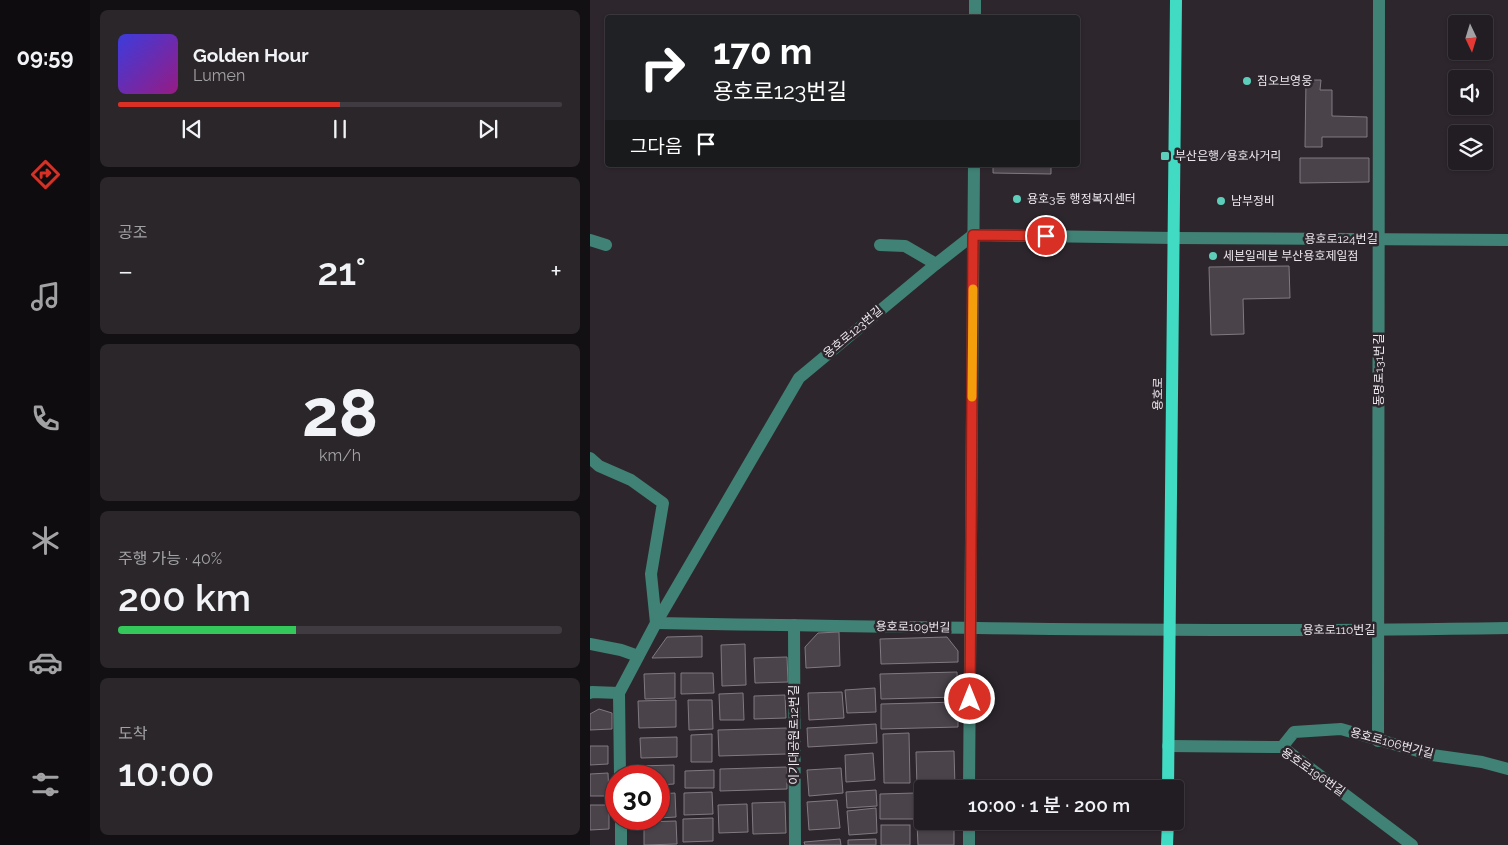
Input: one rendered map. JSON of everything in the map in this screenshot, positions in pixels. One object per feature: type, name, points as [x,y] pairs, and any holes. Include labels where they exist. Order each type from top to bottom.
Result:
[{"type":"main road","name":"용호로","points":[[1168,780],[1176,0]]},
{"type":"main road","points":[[1167,845],[1168,830]]},
{"type":"street","points":[[975,0],[975,15]]},
{"type":"street","name":"동명로131번길","points":[[1378,740],[1380,0]]},
{"type":"street","points":[[969,780],[974,167]]},
{"type":"street","points":[[973,235],[1174,238]]},
{"type":"street","name":"용호로123번길","points":[[620,765],[619,693],[656,623],[799,378],[973,235]]},
{"type":"street","name":"용호로124번길","points":[[1174,238],[1508,240]]},
{"type":"street","points":[[590,240],[606,245]]},
{"type":"street","points":[[880,244],[905,246],[936,264]]},
{"type":"street","points":[[590,458],[599,466],[631,480],[663,503],[650,574],[656,623]]},
{"type":"street","name":"용호로109번길","points":[[656,623],[1170,631]]},
{"type":"street","name":"이기대공원로12번길","points":[[794,625],[795,845]]},
{"type":"street","name":"용호로110번길","points":[[1170,631],[1508,628]]},
{"type":"street","points":[[590,644],[621,650],[638,656]]},
{"type":"street","points":[[590,693],[619,693]]},
{"type":"street","name":"용호로106번가길","points":[[1282,747],[1294,732],[1341,729],[1432,755],[1482,762],[1508,769]]},
{"type":"street","name":"용호로196번길","points":[[1168,746],[1282,747],[1412,845]]},
{"type":"street","points":[[621,830],[621,845]]},
{"type":"street","points":[[969,830],[969,845]]},
{"type":"building","points":[[1306,80],[1321,80],[1320,90],[1332,90],[1332,116],[1367,117],[1367,137],[1322,137],[1322,147],[1305,147]]},
{"type":"building","points":[[1300,158],[1369,158],[1369,182],[1300,183]]},
{"type":"building","points":[[993,167],[1051,167],[1051,174],[993,173]]},
{"type":"building","points":[[1289,266],[1290,298],[1243,299],[1244,334],[1211,335],[1209,267]]},
{"type":"building","points":[[839,632],[840,666],[806,668],[805,647],[818,633]]},
{"type":"building","points":[[702,636],[702,657],[652,658],[667,637]]},
{"type":"building","points":[[947,637],[958,651],[958,662],[881,664],[880,639]]},
{"type":"building","points":[[745,644],[746,685],[722,686],[721,645]]},
{"type":"building","points":[[787,657],[788,682],[755,683],[754,658]]},
{"type":"building","points":[[957,672],[958,697],[881,699],[880,674]]},
{"type":"building","points":[[675,673],[675,698],[645,699],[644,674]]},
{"type":"building","points":[[681,673],[713,673],[714,693],[681,694]]},
{"type":"building","points":[[875,688],[876,712],[847,713],[845,690]]},
{"type":"building","points":[[842,692],[844,718],[809,720],[808,693]]},
{"type":"building","points":[[743,693],[744,720],[720,720],[719,694]]},
{"type":"building","points":[[785,695],[786,718],[754,719],[754,696]]},
{"type":"building","points":[[676,700],[676,727],[639,728],[638,701]]},
{"type":"building","points":[[688,700],[712,700],[713,729],[689,730]]},
{"type":"building","points":[[958,702],[958,727],[881,729],[881,704]]},
{"type":"building","points":[[599,709],[612,713],[612,729],[590,730],[590,714]]},
{"type":"building","points":[[876,724],[877,743],[808,747],[807,728]]},
{"type":"building","points":[[787,728],[787,754],[719,756],[718,730]]},
{"type":"building","points":[[909,733],[910,783],[884,783],[883,734]]},
{"type":"building","points":[[712,734],[712,762],[691,762],[691,735]]},
{"type":"building","points":[[677,737],[677,757],[641,758],[640,738]]},
{"type":"building","points":[[590,746],[608,746],[608,764],[590,765]]},
{"type":"building","points":[[954,751],[955,780],[917,780],[916,752]]},
{"type":"building","points":[[873,753],[875,780],[846,782],[845,755]]},
{"type":"building","points":[[670,765],[674,765],[674,784],[670,784]]},
{"type":"building","points":[[787,767],[787,789],[720,791],[720,769]]},
{"type":"building","points":[[841,768],[843,793],[809,796],[807,770]]},
{"type":"building","points":[[714,770],[714,788],[685,788],[685,771]]},
{"type":"building","points":[[605,773],[605,796],[590,796],[590,774]]},
{"type":"building","points":[[876,790],[877,806],[847,808],[846,792]]},
{"type":"building","points":[[712,792],[713,814],[684,815],[684,793]]},
{"type":"building","points":[[670,793],[675,793],[676,817],[670,817]]},
{"type":"building","points":[[914,793],[914,819],[880,819],[880,794]]},
{"type":"building","points":[[837,800],[840,828],[809,830],[807,802]]},
{"type":"building","points":[[785,802],[786,833],[753,834],[752,803]]},
{"type":"building","points":[[747,804],[748,832],[719,833],[718,805]]},
{"type":"building","points":[[590,805],[605,805],[605,829],[590,830]]},
{"type":"building","points":[[876,808],[877,833],[849,835],[847,811]]},
{"type":"building","points":[[713,818],[713,841],[683,842],[683,819]]},
{"type":"building","points":[[670,821],[676,821],[677,844],[644,845],[644,830],[670,830]]},
{"type":"building","points":[[881,825],[910,825],[910,845],[881,845]]},
{"type":"building","points":[[917,830],[954,830],[954,845],[918,845]]},
{"type":"building","points":[[840,839],[841,845],[805,845],[804,842]]},
{"type":"building","points":[[876,839],[876,845],[848,845],[848,840]]},
{"type":"slow traffic","points":[[972,397],[973,289]]},
{"type":"place","name":"짐오브영웅","points":[[1247,81]]},
{"type":"place","name":"부산은행/용호사거리","points":[[1165,156]]},
{"type":"place","name":"용호3동 행정복지센터","points":[[1017,199]]},
{"type":"place","name":"남부정비","points":[[1221,201]]},
{"type":"place","name":"세븐일레븐 부산용호제일점","points":[[1213,256]]},
{"type":"route","points":[[970,699],[973,235],[1046,236]]}]
